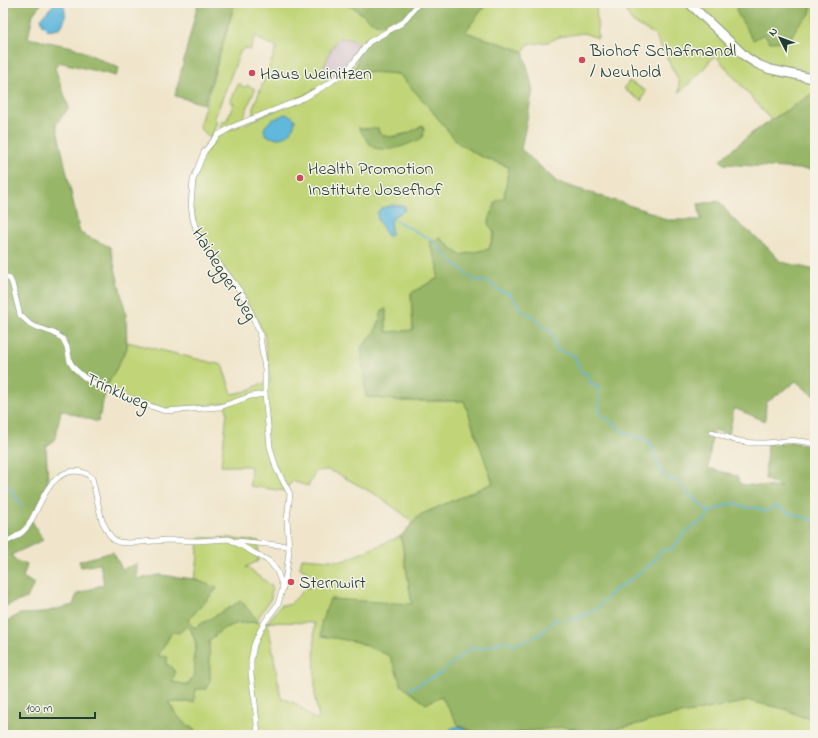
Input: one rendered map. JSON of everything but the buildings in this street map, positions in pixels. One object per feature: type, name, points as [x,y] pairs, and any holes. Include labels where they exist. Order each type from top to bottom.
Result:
[{"type":"main road","points":[[689,3],[746,57],[757,64],[769,69],[815,79]]},
{"type":"street","name":"Haidegger Weg","points":[[258,735],[251,675],[251,660],[254,645],[259,633],[264,623],[278,604],[283,588],[289,546],[286,519],[290,494],[276,468],[268,433],[264,354],[259,331],[243,295],[200,240],[194,224],[192,212],[191,196],[193,180],[204,152],[218,135],[232,127],[304,98],[331,82],[349,68],[369,42],[402,23],[419,3]]},
{"type":"street","name":"Trinklweg","points":[[3,275],[10,279],[12,283],[20,316],[32,325],[54,333],[62,339],[67,347],[70,362],[74,368],[85,378],[100,386],[153,408],[165,411],[220,407],[251,396],[265,394]]},
{"type":"street","points":[[712,432],[744,443],[771,443],[796,439],[815,444]]},
{"type":"street","points":[[3,543],[23,532],[34,517],[52,482],[61,474],[78,471],[92,478],[103,524],[109,534],[118,542],[128,543],[168,540],[197,541],[229,539],[269,561],[277,571],[283,588]]},
{"type":"street","points":[[235,541],[289,546]]},
{"type":"shaded area","points":[[340,38],[350,39],[361,44],[359,53],[344,69],[332,77],[324,67],[331,47]]},
{"type":"green space","points":[[3,3],[42,3],[33,14],[28,38],[73,47],[119,68],[116,76],[59,62],[55,68],[69,108],[56,124],[80,233],[110,247],[126,314],[127,348],[107,386],[98,422],[61,410],[55,439],[46,447],[48,483],[31,519],[43,540],[11,555],[17,561],[27,565],[23,577],[34,584],[27,598],[3,607]]},
{"type":"green space","points":[[198,3],[235,3],[204,104],[175,96]]},
{"type":"green space","points":[[235,3],[342,3],[353,7],[372,22],[390,26],[361,44],[350,39],[340,38],[332,47],[324,67],[332,77],[328,81],[304,96],[255,117],[253,115],[253,108],[277,47],[260,40],[256,35],[250,50],[245,48],[240,52],[214,120],[217,121],[211,139],[199,127]]},
{"type":"green space","points":[[342,3],[487,3],[465,32],[523,51],[533,90],[521,149],[557,182],[653,213],[666,220],[701,220],[698,204],[719,201],[732,218],[764,244],[781,262],[815,270],[815,394],[812,395],[796,381],[766,403],[765,421],[734,408],[729,434],[713,430],[708,468],[737,476],[740,484],[782,488],[765,479],[767,444],[791,442],[815,446],[815,719],[803,717],[785,709],[749,701],[594,732],[563,727],[499,735],[482,735],[459,726],[441,696],[426,704],[402,686],[390,656],[358,642],[321,636],[321,623],[330,599],[412,604],[401,536],[420,515],[493,483],[464,401],[402,401],[366,397],[361,348],[375,331],[382,310],[386,309],[386,332],[413,330],[411,293],[438,278],[438,265],[429,242],[440,238],[460,255],[489,249],[495,233],[488,224],[496,201],[504,198],[509,167],[478,155],[458,143],[428,106],[399,74],[355,71],[361,44],[389,26],[372,22],[353,7]]},
{"type":"green space","points":[[487,3],[596,3],[598,38],[583,33],[559,37],[548,42],[529,44],[523,51],[465,32]]},
{"type":"green space","points":[[622,3],[738,3],[736,11],[753,40],[764,34],[789,41],[797,26],[810,14],[812,3],[815,3],[815,92],[771,120],[715,55],[699,74],[679,93],[679,81],[654,34],[632,22]]},
{"type":"green space","points":[[738,3],[812,3],[810,14],[797,26],[789,41],[770,42],[764,34],[753,40],[736,11]]},
{"type":"green space","points":[[359,55],[355,71],[399,74],[428,106],[458,143],[478,155],[509,167],[504,198],[489,249],[460,255],[440,238],[429,242],[438,265],[438,278],[411,293],[413,331],[386,332],[385,309],[382,310],[375,331],[361,348],[402,401],[464,401],[493,483],[420,515],[413,523],[402,513],[376,495],[328,470],[316,471],[308,486],[292,481],[285,491],[250,486],[251,466],[221,466],[227,412],[225,403],[167,409],[122,399],[106,392],[107,386],[127,348],[127,342],[222,365],[232,394],[247,391],[260,384],[270,382],[264,333],[245,298],[197,232],[191,196],[199,161],[218,135],[270,113],[331,82]],"holes":[[[422,125],[391,149],[360,129],[389,137],[409,133]]]},
{"type":"green space","points":[[629,81],[646,91],[641,101],[624,89]]},
{"type":"green space","points":[[239,83],[245,88],[247,85],[255,89],[243,119],[225,130],[220,127],[222,121],[226,122],[234,103],[230,102]]},
{"type":"green space","points":[[815,92],[815,170],[724,164],[720,160],[752,133]]},
{"type":"green space","points":[[423,125],[424,131],[422,138],[404,146],[389,149],[376,148],[371,145],[358,127],[361,129],[378,128],[379,133],[384,136],[396,137],[413,131]]},
{"type":"green space","points":[[401,536],[412,605],[330,599],[322,636],[358,642],[391,656],[402,686],[441,695],[459,726],[482,735],[201,735],[179,718],[167,702],[194,702],[196,689],[210,680],[209,641],[222,629],[238,623],[268,622],[281,605],[289,605],[306,588],[313,586],[314,576],[300,568],[302,558],[343,561]],"holes":[[[268,622],[314,623],[315,699],[319,718],[318,720],[313,718],[297,705],[281,698]]]},
{"type":"green space","points":[[199,538],[231,538],[259,541],[258,561],[246,567],[272,586],[271,598],[257,620],[241,601],[194,628],[188,620],[217,589],[194,579],[197,566]]},
{"type":"green space","points":[[113,552],[122,569],[137,564],[137,579],[160,575],[194,579],[217,588],[188,620],[194,628],[241,601],[259,622],[231,625],[215,635],[209,641],[210,680],[207,689],[196,689],[194,702],[168,702],[179,718],[200,735],[3,735],[3,614],[7,621],[20,614],[41,613],[73,605],[77,594],[104,584],[100,564],[81,567],[79,561]],"holes":[[[187,626],[191,630],[196,644],[194,656],[195,674],[188,685],[172,682],[175,673],[173,668],[166,664],[168,657],[158,656],[172,632],[179,633]]]},
{"type":"green space","points":[[187,625],[191,630],[196,644],[194,656],[195,674],[188,685],[172,682],[166,664],[158,656],[172,632]]},
{"type":"green space","points":[[749,701],[785,709],[803,717],[815,719],[815,735],[499,735],[563,727],[594,732]]},
{"type":"water","points":[[63,3],[65,13],[64,22],[60,28],[48,30],[43,25],[41,18],[54,4]]},
{"type":"water","points":[[285,114],[295,119],[292,130],[289,133],[280,138],[270,137],[265,134],[264,128],[270,121]]},
{"type":"water","points":[[394,205],[404,206],[406,208],[393,217],[391,222],[391,235],[388,237],[378,220],[377,213],[381,208]]},
{"type":"water","points":[[454,727],[460,727],[475,735],[448,735],[449,730]]},
{"type":"waterway","points":[[393,219],[432,240],[448,258],[474,280],[488,282],[498,290],[510,294],[523,312]]},
{"type":"waterway","points":[[526,313],[532,315],[543,327],[551,332],[557,350],[575,356],[580,371],[590,376],[588,381],[599,388],[599,396]]},
{"type":"waterway","points":[[599,399],[600,414],[623,432],[651,443],[659,469],[669,479],[679,482],[689,494],[709,512]]},
{"type":"waterway","points":[[3,479],[24,508]]},
{"type":"waterway","points":[[567,620],[572,620],[596,610],[613,591],[635,577],[652,563],[662,550],[673,549],[682,536],[695,525],[703,522],[709,512],[732,503],[749,508],[758,508],[765,512],[776,506],[787,512],[815,521]]},
{"type":"waterway","points":[[410,689],[441,673],[471,648],[481,649],[505,641],[515,645],[541,634],[555,619],[559,620]]},
{"type":"place","name":"Biohof Schafmandl / Neuhold","points":[[582,60]]},
{"type":"place","name":"Haus Weinitzen","points":[[252,73]]},
{"type":"place","name":"Health Promotion Institute Josefhof","points":[[300,178]]},
{"type":"place","name":"Sternwirt","points":[[291,582]]}]
